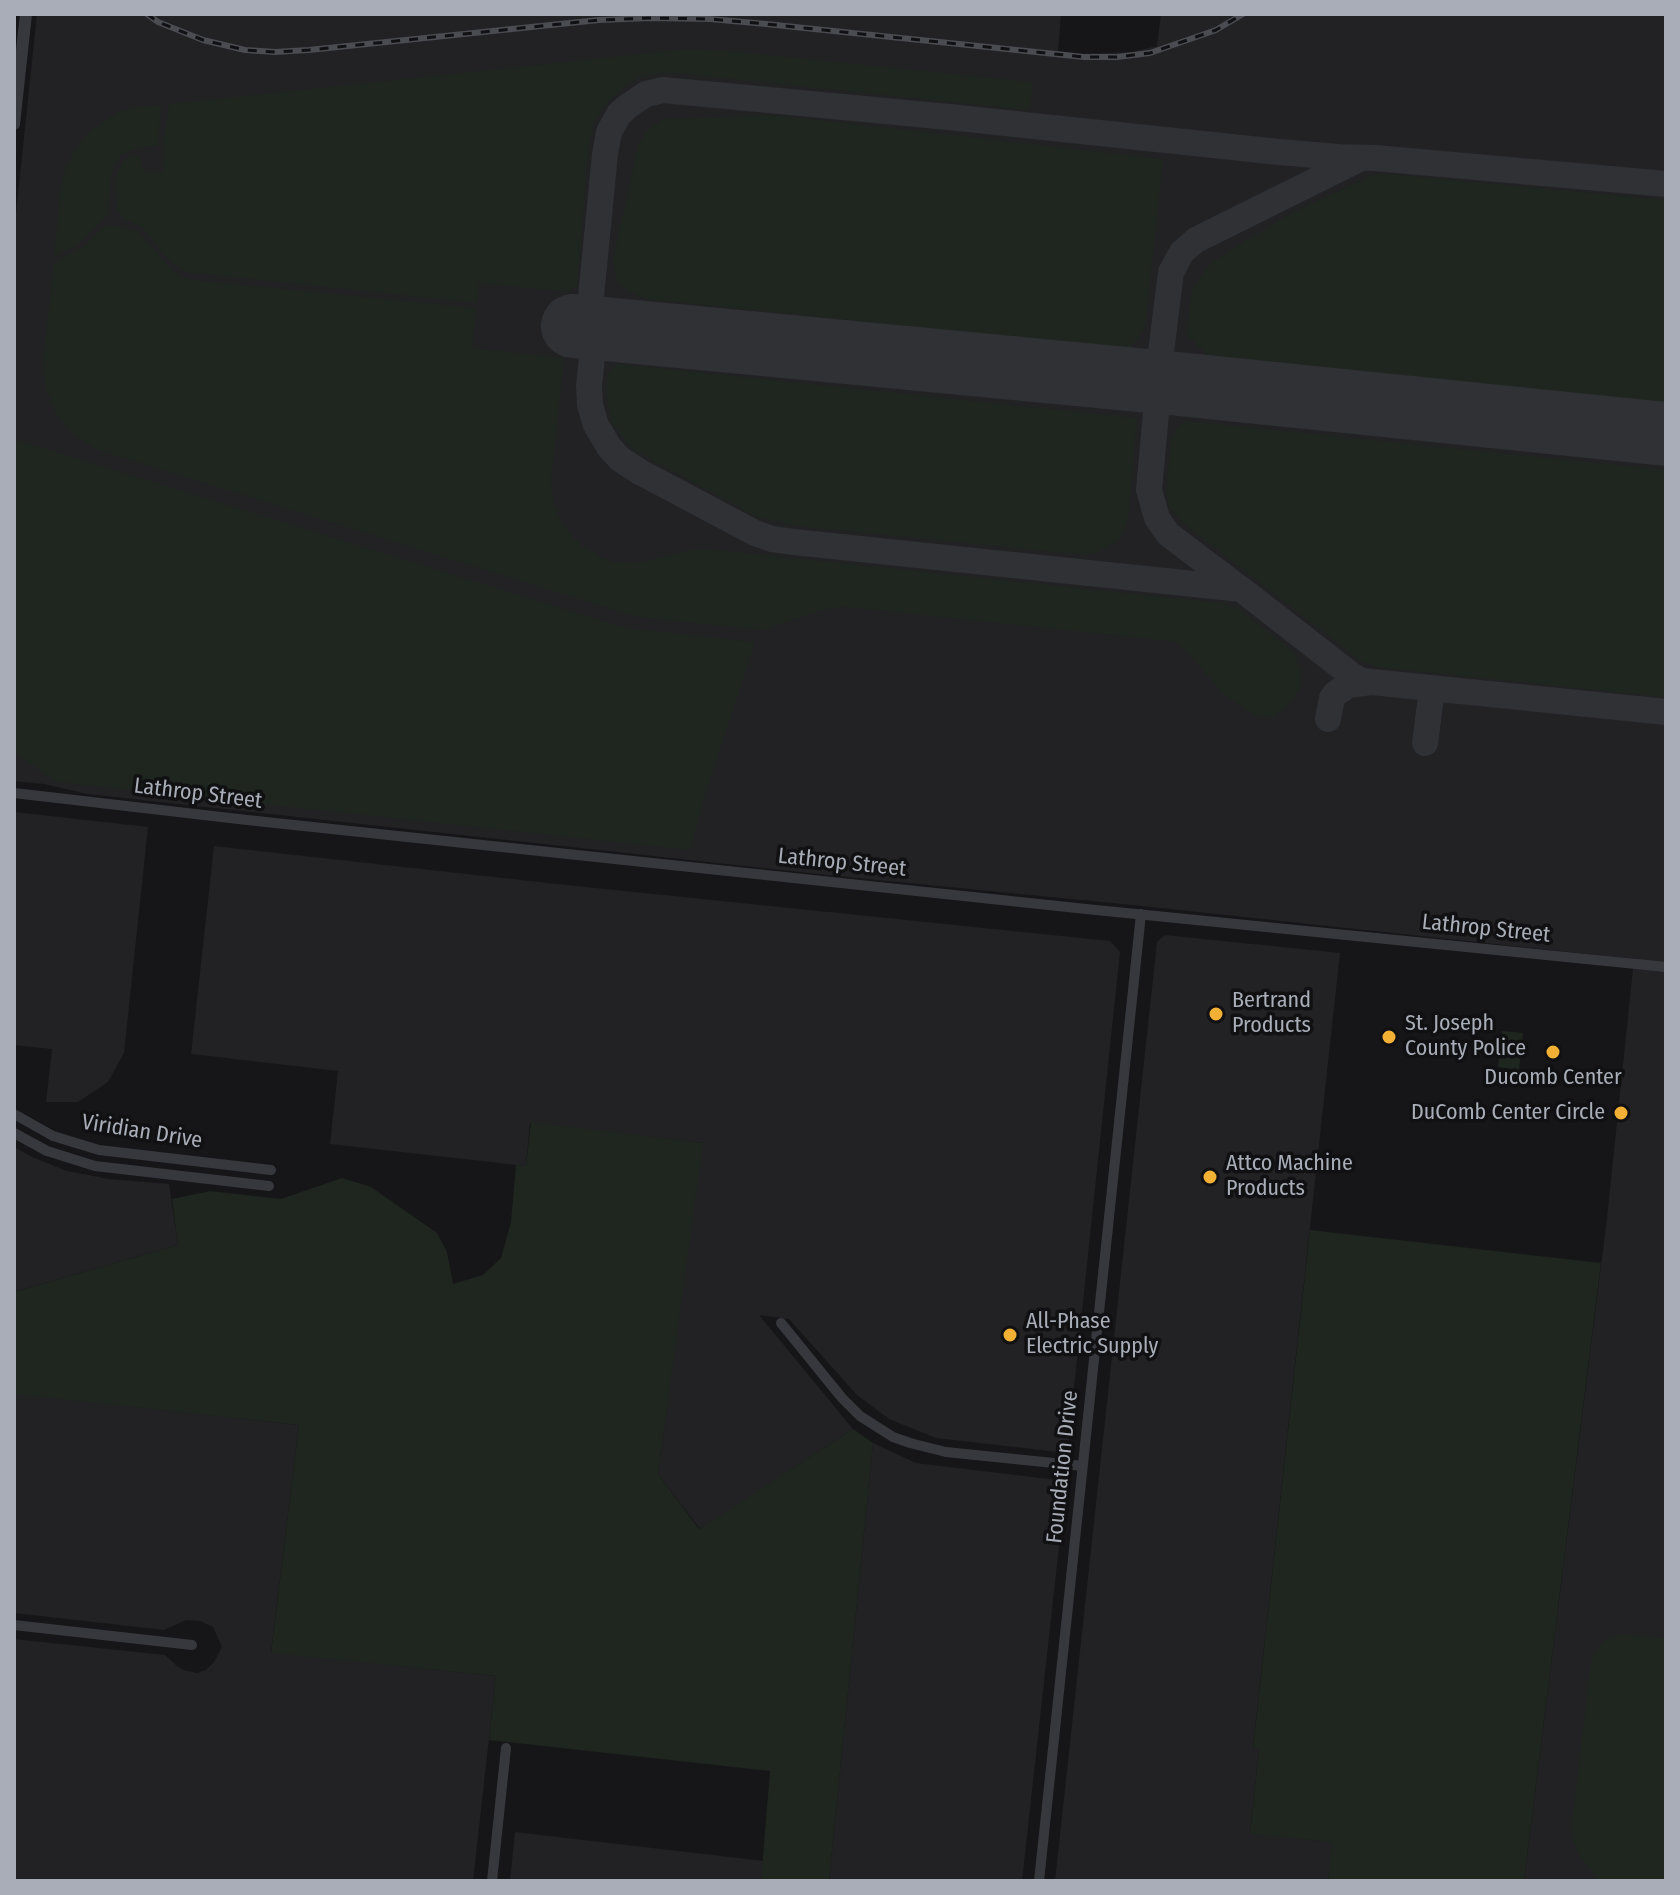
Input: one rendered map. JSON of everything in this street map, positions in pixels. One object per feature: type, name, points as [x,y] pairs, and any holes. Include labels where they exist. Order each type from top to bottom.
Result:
[{"type":"street","points":[[14,124],[26,14]]},
{"type":"street","name":"Lathrop Street","points":[[14,793],[247,820],[1666,967]]},
{"type":"street","name":"Foundation Drive","points":[[1039,1881],[1141,914]]},
{"type":"street","name":"Viridian Drive","points":[[14,1114],[53,1136],[99,1150],[271,1170]]},
{"type":"street","name":"Viridian Drive","points":[[14,1133],[47,1151],[95,1166],[269,1186]]},
{"type":"street","points":[[781,1323],[842,1398],[860,1416],[893,1437],[933,1450],[1083,1466]]},
{"type":"street","points":[[14,1625],[192,1645]]},
{"type":"street","points":[[492,1881],[506,1748]]},
{"type":"shaded area","points":[[37,14],[1061,14],[1058,51],[1079,54],[1132,52],[1157,46],[1161,14],[1666,14],[1666,1881],[1524,1881],[1607,1218],[1634,959],[87,794],[14,781],[14,232]]},
{"type":"shaded area","points":[[687,49],[1031,82],[1033,86],[1027,110],[683,74],[662,73],[639,78],[606,103],[595,121],[589,143],[577,288],[571,287],[570,292],[479,283],[477,303],[187,272],[165,256],[142,227],[123,219],[117,210],[116,178],[123,161],[137,155],[145,172],[163,172],[169,104]]},
{"type":"shaded area","points":[[161,105],[158,146],[122,154],[111,176],[108,214],[76,246],[54,256],[61,185],[77,147],[90,131],[119,112]]},
{"type":"shaded area","points":[[775,115],[1163,159],[1145,327],[1130,349],[646,299],[629,292],[617,281],[613,259],[639,142],[649,128],[663,119]]},
{"type":"shaded area","points":[[1378,173],[1666,200],[1666,403],[1208,355],[1187,335],[1192,289],[1213,261],[1293,212]]},
{"type":"shaded area","points":[[111,225],[137,231],[172,270],[192,280],[476,308],[472,348],[564,358],[551,480],[553,501],[561,521],[573,537],[601,557],[614,562],[638,563],[690,550],[707,549],[1222,603],[1240,610],[1294,652],[1301,672],[1300,687],[1293,700],[1272,717],[1254,715],[1224,695],[1180,645],[1170,641],[846,607],[819,611],[763,630],[637,617],[98,450],[72,434],[56,413],[46,389],[43,362],[54,263],[86,245],[104,227]]},
{"type":"shaded area","points":[[619,364],[1137,418],[1128,519],[1121,538],[1098,553],[1084,555],[797,526],[757,517],[632,449],[612,423],[605,388],[609,371]]},
{"type":"shaded area","points":[[1187,421],[1666,470],[1666,695],[1377,667],[1360,660],[1184,524],[1170,508],[1166,492],[1171,440],[1177,427]]},
{"type":"shaded area","points":[[14,439],[626,628],[755,642],[690,850],[57,782],[14,753]]},
{"type":"shaded area","points":[[14,812],[148,827],[124,1053],[108,1082],[78,1102],[46,1102],[52,1049],[14,1045]]},
{"type":"shaded area","points":[[214,846],[1110,941],[1120,952],[1068,1444],[1058,1452],[936,1438],[889,1419],[857,1395],[789,1319],[759,1315],[853,1429],[700,1529],[658,1474],[702,1143],[530,1123],[526,1166],[330,1144],[338,1071],[191,1054]]},
{"type":"shaded area","points":[[1165,935],[1340,953],[1253,1748],[1259,1750],[1250,1833],[1333,1842],[1328,1881],[1055,1881],[1157,942]]},
{"type":"shaded area","points":[[1502,1031],[1523,1033],[1519,1070],[1498,1067]]},
{"type":"shaded area","points":[[531,1122],[703,1143],[658,1474],[699,1529],[853,1429],[873,1443],[829,1881],[761,1881],[770,1771],[489,1740],[496,1676],[271,1653],[299,1425],[14,1394],[14,1292],[178,1245],[172,1199],[210,1191],[281,1199],[342,1178],[371,1187],[437,1233],[447,1252],[453,1284],[483,1275],[501,1258],[511,1222],[516,1165],[526,1166]]},
{"type":"shaded area","points":[[14,1147],[67,1171],[109,1179],[169,1184],[178,1245],[14,1292]]},
{"type":"shaded area","points":[[1310,1230],[1601,1263],[1524,1881],[1328,1881],[1332,1842],[1250,1834],[1259,1750],[1253,1749]]},
{"type":"shaded area","points":[[14,1393],[299,1425],[271,1652],[496,1676],[473,1881],[14,1881],[14,1639],[165,1655],[184,1670],[197,1673],[214,1662],[222,1647],[213,1627],[200,1621],[186,1620],[164,1630],[14,1613]]},
{"type":"shaded area","points":[[873,1443],[916,1463],[1057,1480],[1065,1492],[1022,1881],[829,1881]]},
{"type":"shaded area","points":[[1620,1634],[1666,1638],[1666,1881],[1600,1881],[1579,1855],[1573,1841],[1572,1824],[1591,1662],[1601,1644]]},
{"type":"shaded area","points":[[515,1832],[764,1861],[761,1881],[510,1881]]},
{"type":"taxiway","points":[[588,327],[609,132],[619,114],[628,106],[646,94],[663,90],[1279,152],[1666,184]]},
{"type":"taxiway","points":[[1196,386],[1170,374],[1160,360],[1171,272],[1182,252],[1196,240],[1357,160]]},
{"type":"taxiway","points":[[595,328],[590,405],[596,425],[609,447],[620,459],[640,472],[755,533],[794,542],[1241,589],[1362,681],[1666,712]]},
{"type":"taxiway","points":[[1196,386],[1170,395],[1161,402],[1156,413],[1149,490],[1157,518],[1168,534],[1238,587]]},
{"type":"taxiway","points":[[1328,719],[1335,694],[1348,685],[1371,682]]},
{"type":"taxiway","points":[[1425,743],[1432,689]]},
{"type":"runway","points":[[573,326],[1666,434]]},
{"type":"railway","points":[[147,14],[158,22],[203,40],[245,50],[275,52],[599,20],[651,18],[766,24],[1084,57],[1150,53],[1216,30],[1243,14]]},
{"type":"place","name":"Bertrand Products","points":[[1216,1014]]},
{"type":"place","name":"St. Joseph County Police","points":[[1389,1037]]},
{"type":"place","name":"Ducomb Center","points":[[1553,1052]]},
{"type":"place","name":"DuComb Center Circle","points":[[1621,1113]]},
{"type":"place","name":"Attco Machine Products","points":[[1210,1177]]},
{"type":"place","name":"All-Phase Electric Supply","points":[[1010,1335]]}]
